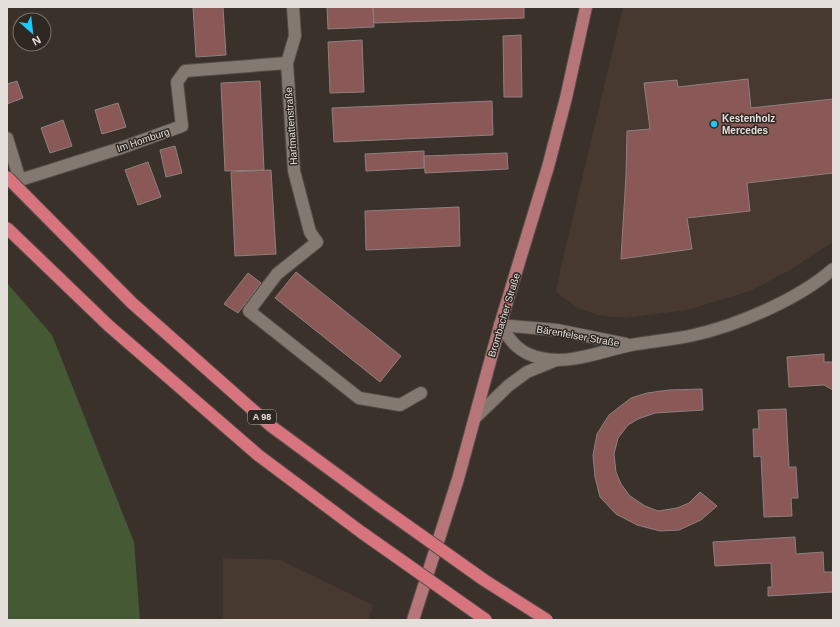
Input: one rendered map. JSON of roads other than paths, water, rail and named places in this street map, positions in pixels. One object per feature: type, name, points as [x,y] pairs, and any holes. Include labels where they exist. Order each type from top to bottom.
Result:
[{"type":"highway","name":"A 98","points":[[7,177],[132,303],[271,426],[484,580],[547,620]]},
{"type":"highway","points":[[7,228],[109,326],[258,455],[361,532],[486,620]]},
{"type":"main road","name":"Brombacher Straße","points":[[413,620],[458,479],[500,325],[546,174],[564,106],[586,7]]},
{"type":"street","name":"Hartmattenstraße","points":[[293,7],[294,36],[287,63],[294,171],[310,232],[317,242],[277,274],[249,311],[359,398],[400,405],[421,393]]},
{"type":"street","name":"Im Homburg","points":[[7,138],[20,180],[114,150],[182,126],[177,82],[185,71],[287,63]]},
{"type":"street","name":"Bärenfelser Straße","points":[[500,325],[510,341],[523,352],[540,358],[557,360],[577,358],[631,345],[695,335],[729,325],[765,310],[799,292],[833,269]]},
{"type":"street","name":"Bärenfelser Straße","points":[[500,325],[557,330],[631,345]]},
{"type":"street","name":"Bärenfelser Straße","points":[[476,417],[508,386],[527,372],[557,360]]},
{"type":"place","name":"Kestenholz Mercedes","points":[[714,124]]}]
